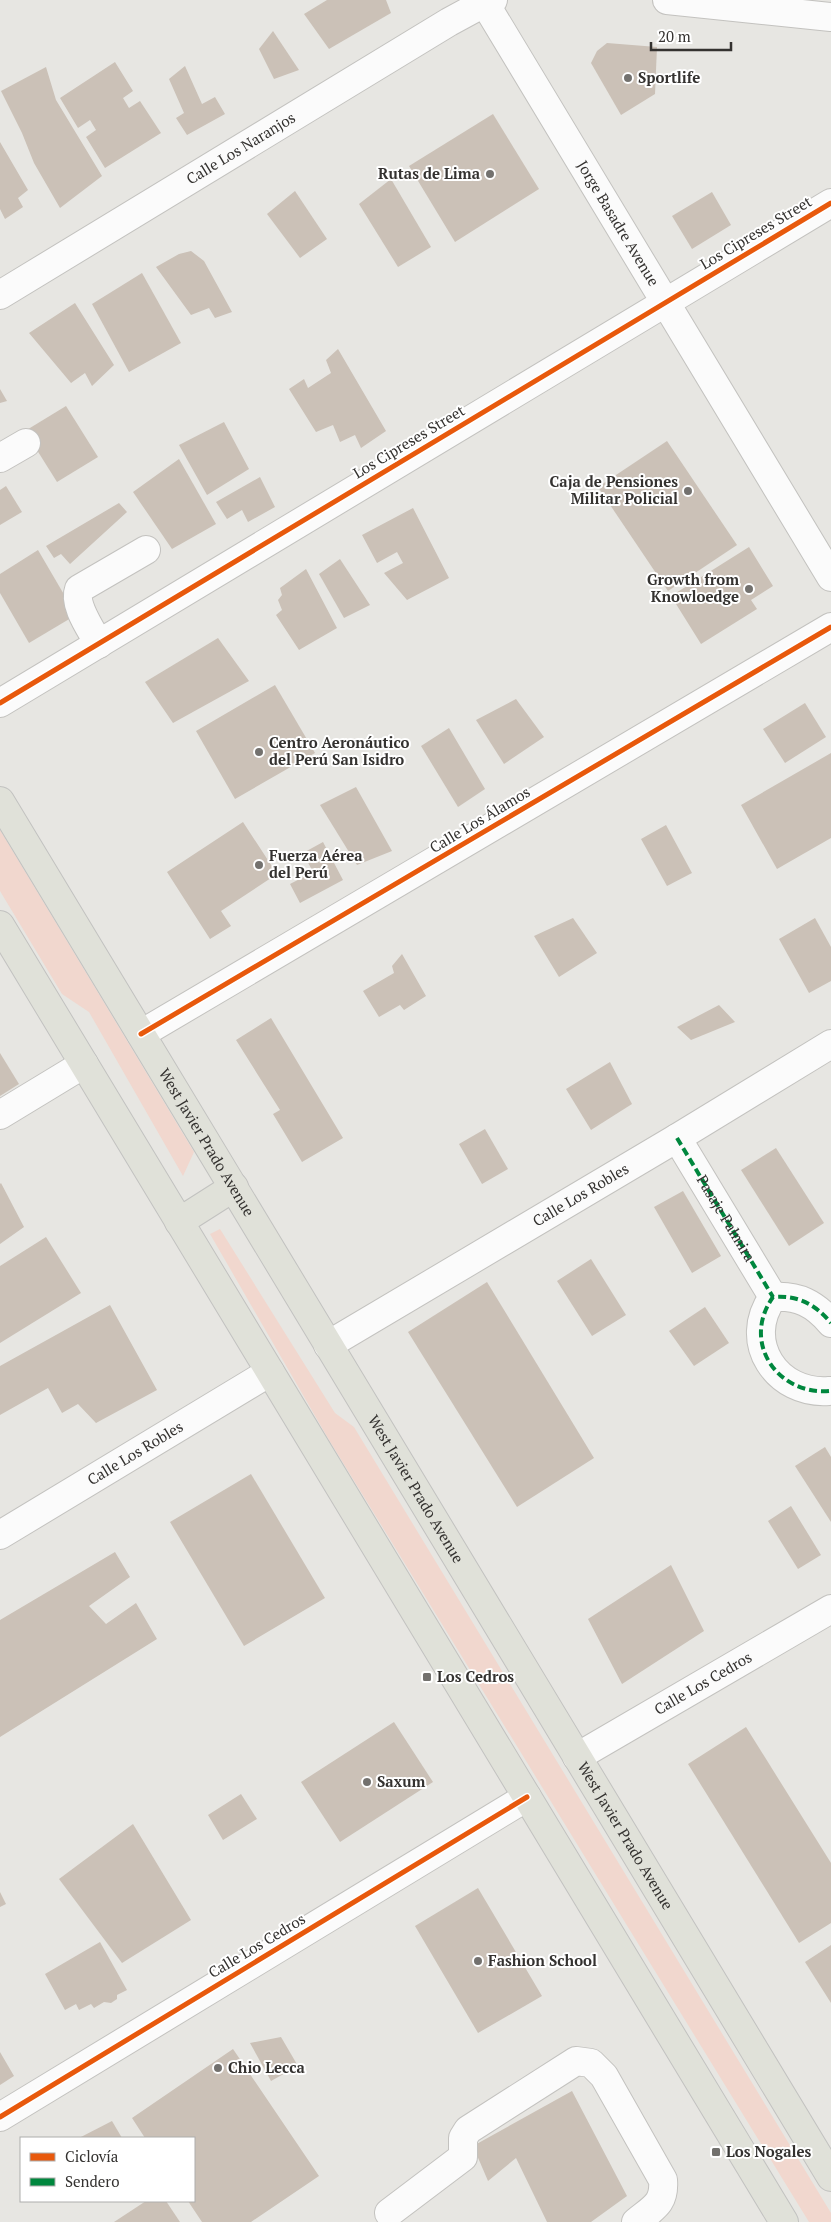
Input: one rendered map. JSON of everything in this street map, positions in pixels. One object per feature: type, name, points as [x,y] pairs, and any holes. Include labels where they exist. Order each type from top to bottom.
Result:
[{"type":"main road","name":"West Javier Prado Avenue","points":[[0,801],[831,2178]]},
{"type":"main road","points":[[0,925],[527,1797],[779,2220]]},
{"type":"main road","points":[[179,1222],[234,1187]]},
{"type":"street","points":[[667,0],[831,17]]},
{"type":"street","name":"Calle Los Naranjos","points":[[0,295],[487,1]]},
{"type":"street","name":"Jorge Basadre Avenue","points":[[487,1],[665,302],[831,577]]},
{"type":"street","name":"Los Cipreses Street","points":[[0,703],[831,203]]},
{"type":"street","points":[[0,458],[26,443]]},
{"type":"street","points":[[99,644],[79,604],[77,596],[79,589],[146,550]]},
{"type":"street","name":"Calle Los Álamos","points":[[141,1034],[831,627]]},
{"type":"street","name":"Calle Los Robles","points":[[328,1345],[677,1138],[831,1044]]},
{"type":"street","points":[[0,1115],[84,1064]]},
{"type":"street","name":"Pasaje Palmira","points":[[677,1138],[773,1297]]},
{"type":"street","points":[[830,1391],[816,1392],[796,1387],[780,1376],[768,1362],[762,1344],[762,1325],[766,1307],[773,1297],[785,1296],[804,1300],[820,1310],[831,1322]]},
{"type":"street","name":"Calle Los Robles","points":[[0,1535],[270,1372]]},
{"type":"street","name":"Calle Los Cedros","points":[[577,1757],[831,1610]]},
{"type":"street","name":"Calle Los Cedros","points":[[0,2117],[527,1797]]},
{"type":"street","points":[[389,2213],[463,2157],[463,2138],[468,2130],[576,2061],[591,2063],[604,2076],[663,2180],[664,2192],[658,2205],[636,2222]]},
{"type":"shaded area","points":[[0,830],[194,1152],[183,1176],[89,1012],[62,994],[0,891]]},
{"type":"shaded area","points":[[220,1229],[335,1413],[354,1427],[831,2213],[831,2222],[809,2222],[329,1440],[210,1234]]},
{"type":"building","points":[[327,0],[386,0],[391,13],[329,49],[304,14]]},
{"type":"building","points":[[273,31],[299,70],[274,79],[259,49]]},
{"type":"building","name":"Sportlife","points":[[607,43],[657,47],[655,94],[621,115],[591,63],[597,51]]},
{"type":"building","points":[[115,62],[133,91],[123,98],[129,108],[140,101],[161,133],[105,168],[86,137],[96,130],[90,120],[78,128],[60,98]]},
{"type":"building","points":[[185,66],[202,104],[215,97],[225,114],[187,135],[176,118],[184,113],[169,79]]},
{"type":"building","points":[[46,67],[56,100],[102,176],[60,208],[34,163],[22,133],[1,91]]},
{"type":"building","points":[[493,114],[539,189],[455,242],[409,166]]},
{"type":"building","points":[[0,142],[28,190],[18,198],[23,207],[5,219],[0,209]]},
{"type":"building","points":[[391,179],[431,247],[398,267],[359,204]]},
{"type":"building","points":[[295,191],[327,239],[300,258],[267,214]]},
{"type":"building","points":[[712,192],[731,225],[692,249],[672,216]]},
{"type":"building","points":[[191,251],[204,261],[232,312],[215,318],[209,308],[191,315],[156,267],[179,254]]},
{"type":"building","points":[[142,273],[181,343],[129,372],[92,304]]},
{"type":"building","points":[[75,303],[114,365],[92,386],[85,373],[71,383],[29,333]]},
{"type":"building","points":[[338,349],[386,431],[361,448],[355,435],[340,442],[333,425],[316,432],[289,389],[304,379],[308,388],[331,373],[326,360]]},
{"type":"building","points":[[0,389],[7,401],[0,403]]},
{"type":"building","points":[[66,406],[98,457],[57,482],[25,431]]},
{"type":"building","points":[[224,422],[249,469],[207,495],[179,445]]},
{"type":"building","points":[[667,441],[737,545],[668,591],[598,487]]},
{"type":"building","points":[[179,459],[216,524],[172,549],[133,492]]},
{"type":"building","points":[[260,477],[275,507],[248,522],[242,510],[227,519],[216,502]]},
{"type":"building","points":[[6,486],[22,512],[0,525],[0,490]]},
{"type":"building","points":[[119,503],[127,512],[70,564],[61,554],[54,558],[46,546]]},
{"type":"building","points":[[413,508],[449,578],[407,600],[384,573],[403,563],[397,552],[377,563],[362,535]]},
{"type":"building","points":[[749,547],[773,586],[751,600],[757,609],[701,644],[671,596]]},
{"type":"building","points":[[38,550],[76,615],[29,643],[0,593],[0,574]]},
{"type":"building","points":[[340,559],[370,605],[344,618],[319,574]]},
{"type":"building","points":[[306,569],[337,628],[299,650],[276,615],[282,610],[278,600],[282,595],[280,588]]},
{"type":"building","points":[[218,638],[249,681],[173,723],[145,682]]},
{"type":"building","points":[[275,685],[315,753],[235,799],[196,731]]},
{"type":"building","points":[[516,699],[544,737],[504,764],[476,720]]},
{"type":"building","points":[[805,703],[826,737],[785,763],[763,729]]},
{"type":"building","points":[[449,728],[485,789],[458,807],[421,746]]},
{"type":"building","points":[[831,753],[831,838],[777,869],[741,805]]},
{"type":"building","points":[[356,787],[392,851],[357,865],[320,805]]},
{"type":"building","points":[[243,822],[277,874],[221,911],[231,926],[210,939],[167,872]]},
{"type":"building","points":[[666,825],[692,873],[667,886],[641,839]]},
{"type":"building","points":[[323,842],[343,880],[300,903],[290,884],[313,872],[303,853]]},
{"type":"building","points":[[573,918],[597,953],[559,977],[534,936]]},
{"type":"building","points":[[815,918],[831,947],[831,981],[809,993],[779,939]]},
{"type":"building","points":[[402,954],[426,996],[404,1010],[400,1005],[379,1017],[363,991],[394,973],[392,966]]},
{"type":"building","points":[[719,1005],[735,1022],[691,1040],[677,1027]]},
{"type":"building","points":[[271,1018],[343,1138],[302,1162],[273,1114],[280,1110],[236,1040]]},
{"type":"building","points":[[0,1053],[19,1084],[0,1096]]},
{"type":"building","points":[[610,1062],[632,1104],[591,1130],[566,1089]]},
{"type":"building","points":[[485,1129],[508,1169],[482,1184],[459,1144]]},
{"type":"building","points":[[776,1148],[824,1223],[789,1246],[741,1170]]},
{"type":"building","points":[[0,1184],[24,1227],[0,1244]]},
{"type":"building","points":[[683,1191],[721,1256],[692,1273],[654,1207]]},
{"type":"building","points":[[46,1237],[81,1293],[0,1343],[0,1266]]},
{"type":"building","points":[[591,1259],[626,1315],[592,1336],[557,1281]]},
{"type":"building","points":[[487,1282],[594,1458],[517,1507],[408,1332]]},
{"type":"building","points":[[110,1305],[157,1390],[96,1423],[78,1404],[62,1413],[48,1388],[0,1415],[0,1366]]},
{"type":"building","points":[[705,1307],[729,1343],[694,1366],[669,1331]]},
{"type":"building","points":[[825,1447],[831,1457],[831,1522],[795,1466]]},
{"type":"building","points":[[251,1474],[325,1598],[244,1646],[170,1522]]},
{"type":"building","points":[[791,1506],[821,1555],[798,1569],[768,1521]]},
{"type":"building","points":[[115,1552],[130,1577],[89,1606],[106,1624],[136,1603],[157,1639],[0,1737],[0,1620]]},
{"type":"building","points":[[671,1565],[704,1631],[622,1684],[588,1619]]},
{"type":"building","name":"Saxum","points":[[394,1722],[433,1782],[340,1842],[301,1782]]},
{"type":"building","points":[[746,1727],[831,1863],[831,1923],[799,1943],[688,1764]]},
{"type":"building","points":[[241,1794],[257,1819],[223,1840],[208,1815]]},
{"type":"building","points":[[133,1824],[191,1920],[122,1963],[59,1879]]},
{"type":"building","name":"Fashion School","points":[[478,1888],[542,1996],[478,2033],[415,1926]]},
{"type":"building","points":[[0,1892],[6,1904],[0,1907]]},
{"type":"building","points":[[100,1942],[127,1990],[117,1995],[117,1999],[111,2003],[104,2002],[94,2008],[91,2004],[79,2010],[76,2004],[65,2010],[45,1974]]},
{"type":"building","points":[[831,1945],[831,2003],[805,1962]]},
{"type":"building","points":[[281,2037],[298,2066],[271,2081],[250,2043]]},
{"type":"building","points":[[233,2049],[319,2176],[251,2222],[202,2222],[189,2202],[195,2202],[195,2137],[144,2137],[132,2118]]},
{"type":"building","points":[[0,2052],[14,2076],[0,2085]]},
{"type":"building","points":[[572,2091],[627,2196],[591,2222],[547,2222],[516,2158],[488,2181],[473,2146]]},
{"type":"building","points":[[112,2121],[121,2137],[81,2137]]},
{"type":"building","points":[[144,2202],[167,2202],[180,2222],[114,2222]]},
{"type":"marked path","points":[[677,1138],[773,1297]]},
{"type":"marked path","points":[[829,1391],[810,1390],[794,1384],[780,1375],[769,1362],[763,1348],[761,1331],[764,1314],[773,1297],[798,1299],[805,1302],[819,1311],[831,1323]]},
{"type":"cycle path","points":[[0,703],[831,203]]},
{"type":"cycle path","points":[[141,1034],[831,627]]},
{"type":"cycle path","points":[[0,2117],[527,1797]]},
{"type":"place","name":"Sportlife","points":[[628,78]]},
{"type":"place","name":"Rutas de Lima","points":[[490,174]]},
{"type":"place","name":"Caja de Pensiones Militar Policial","points":[[688,491]]},
{"type":"place","name":"Growth from Knowloedge","points":[[749,589]]},
{"type":"place","name":"Centro Aeronáutico del Perú San Isidro","points":[[259,752]]},
{"type":"place","name":"Fuerza Aérea del Perú","points":[[259,865]]},
{"type":"place","name":"Los Cedros","points":[[427,1677]]},
{"type":"place","name":"Saxum","points":[[367,1782]]},
{"type":"place","name":"Fashion School","points":[[478,1961]]},
{"type":"place","name":"Chio Lecca","points":[[218,2068]]},
{"type":"place","name":"Los Nogales","points":[[716,2152]]}]
